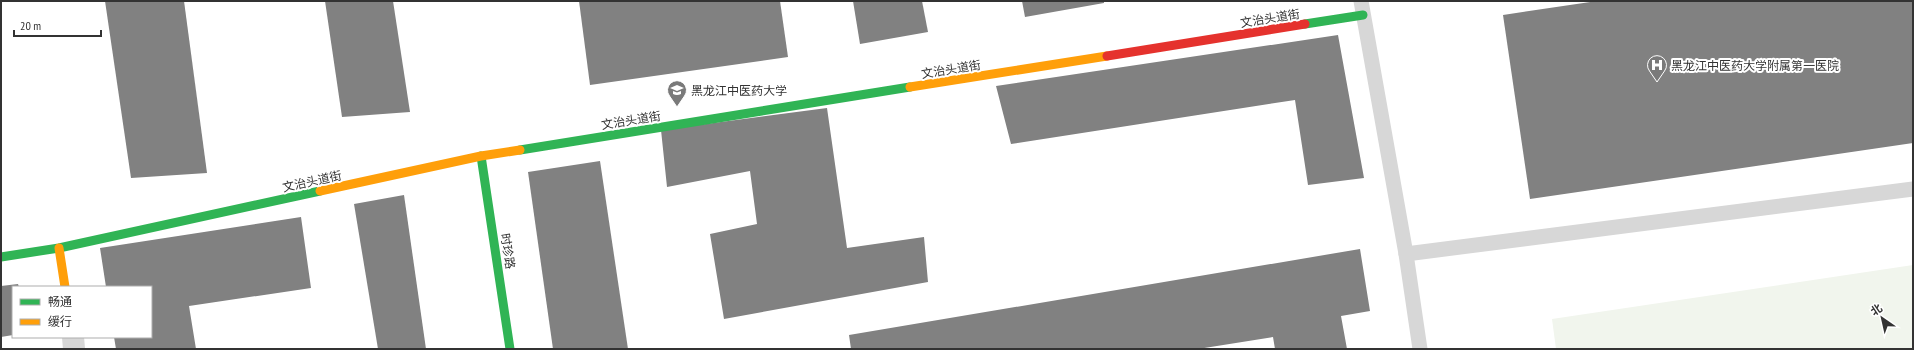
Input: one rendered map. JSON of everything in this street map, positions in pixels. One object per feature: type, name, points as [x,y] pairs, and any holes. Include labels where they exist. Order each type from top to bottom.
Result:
[{"type":"street","name":"文治头道街","points":[[1,257],[59,248],[481,156],[1362,8]]},
{"type":"street","name":"时珍路","points":[[481,156],[510,349]]},
{"type":"street","points":[[59,248],[65,286]]},
{"type":"street","points":[[73,338],[74,349]]},
{"type":"lane","points":[[1362,8],[1406,254],[1420,349]]},
{"type":"lane","points":[[1406,254],[1913,189]]},
{"type":"shaded area","points":[[1913,265],[1913,349],[1556,349],[1552,319]]},
{"type":"building","points":[[105,1],[184,1],[207,173],[131,178]]},
{"type":"building","points":[[325,1],[393,1],[410,112],[342,117]]},
{"type":"building","points":[[579,1],[780,1],[788,57],[590,85]]},
{"type":"building","points":[[853,1],[922,1],[928,32],[860,44]]},
{"type":"building","points":[[1022,1],[1104,1],[1104,3],[1025,17]]},
{"type":"building","name":"黑龙江中医药大学附属第一医院","points":[[1597,1],[1913,1],[1913,143],[1530,199],[1503,15]]},
{"type":"building","points":[[1338,35],[1364,178],[1308,185],[1295,100],[1011,144],[996,86]]},
{"type":"building","points":[[827,108],[847,248],[924,237],[928,282],[724,319],[710,234],[757,224],[750,171],[667,187],[661,130]]},
{"type":"building","points":[[600,161],[628,349],[553,349],[528,172]]},
{"type":"building","points":[[404,195],[426,349],[378,349],[354,204]]},
{"type":"building","points":[[301,217],[311,288],[189,306],[196,349],[116,349],[114,338],[152,338],[152,286],[106,286],[100,248]]},
{"type":"building","points":[[1360,249],[1370,311],[1341,316],[1347,349],[1275,349],[1273,337],[1198,349],[851,349],[849,335]]},
{"type":"building","points":[[18,284],[19,286],[12,286],[12,335],[1,337],[1,286]]},
{"type":"traffic: fast","points":[[1305,24],[1363,15]]},
{"type":"traffic: fast","points":[[520,150],[910,87]]},
{"type":"traffic: fast","points":[[481,156],[510,349]]},
{"type":"traffic: fast","points":[[1,257],[59,248],[320,191]]},
{"type":"traffic: slow","points":[[910,87],[1107,56]]},
{"type":"traffic: slow","points":[[320,191],[481,156],[520,150]]},
{"type":"traffic: slow","points":[[59,248],[65,286]]},
{"type":"traffic: jam","points":[[1107,56],[1305,24]]},
{"type":"place","name":"黑龙江中医药大学附属第一医院","points":[[1657,82]]},
{"type":"place","name":"黑龙江中医药大学","points":[[677,107]]}]
